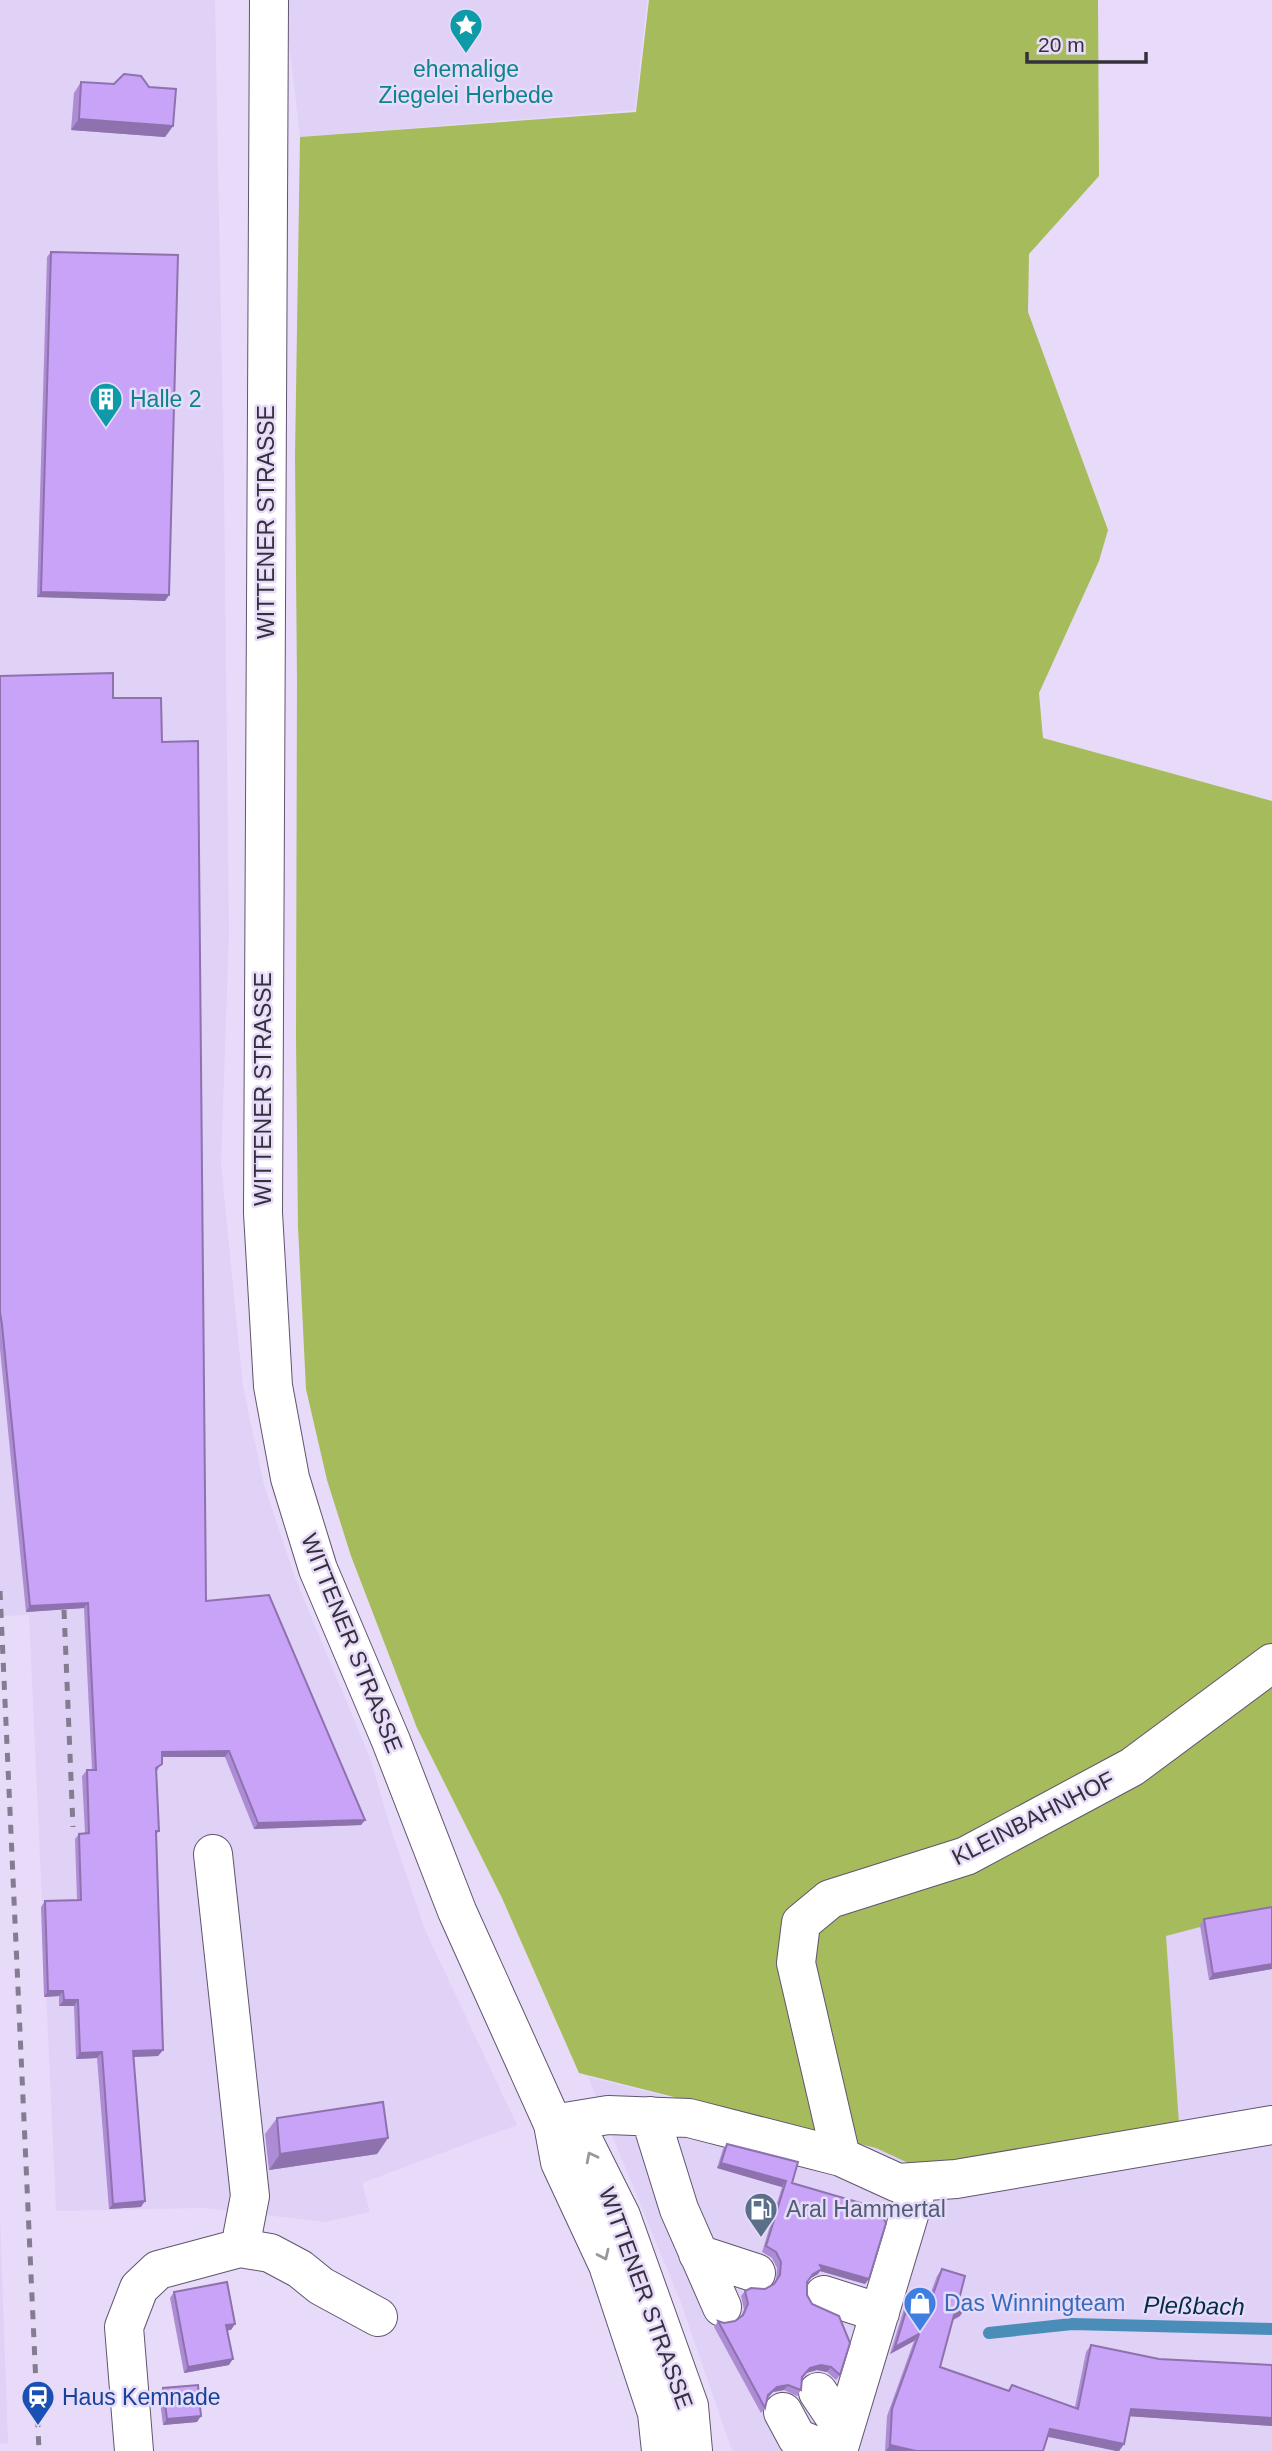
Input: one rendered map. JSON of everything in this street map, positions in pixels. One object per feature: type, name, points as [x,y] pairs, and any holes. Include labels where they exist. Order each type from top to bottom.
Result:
[{"type":"main road","name":"WITTENER STRASSE","points":[[269,0],[263,1213],[273,1386],[290,1478],[318,1569],[391,1741],[457,1911],[553,2124],[559,2162],[608,2265],[657,2413],[661,2451]]},
{"type":"main road","name":"KLEINBAHNHOF","points":[[841,2157],[796,1963],[801,1923],[830,1899],[966,1856],[1132,1766],[1272,1663]]},
{"type":"main road","points":[[213,1854],[250,2196],[240,2248]]},
{"type":"main road","points":[[553,2124],[607,2115],[690,2118],[841,2157],[898,2183],[956,2179],[1272,2125]]},
{"type":"main road","points":[[650,2116],[679,2209],[698,2254],[743,2284]]},
{"type":"main road","name":"WITTENER STRASSE","points":[[553,2124],[585,2144],[621,2216],[689,2406],[693,2451]]},
{"type":"main road","points":[[837,2444],[919,2182]]},
{"type":"main road","points":[[134,2451],[124,2327],[139,2288],[158,2270],[240,2248],[270,2253],[300,2269],[321,2286],[378,2317]]},
{"type":"main road","points":[[824,2295],[880,2313]]},
{"type":"main road","points":[[818,2392],[837,2444]]},
{"type":"main road","points":[[783,2412],[797,2438],[837,2444]]},
{"type":"shaded area","points":[[0,0],[215,0],[229,932],[221,1164],[243,1387],[264,1485],[296,1580],[370,1758],[425,1930],[517,2125],[362,2183],[370,2212],[325,2222],[204,2208],[56,2211],[29,1615],[0,1616]]},
{"type":"shaded area","name":"ehemalige Ziegelei Herbede","points":[[284,0],[647,0],[635,110],[300,137]]},
{"type":"shaded area","points":[[1272,1908],[1272,2451],[732,2451],[681,2303],[588,2077],[876,2148],[917,2167],[1178,2124],[1165,1936]]},
{"type":"shaded area","points":[[0,2216],[8,2443],[0,2444]]},
{"type":"green space","points":[[649,0],[1098,0],[1099,176],[1029,254],[1028,312],[1108,530],[1099,561],[1039,693],[1043,738],[1272,801],[1272,1908],[1166,1936],[1179,2124],[917,2167],[876,2148],[579,2073],[502,1898],[417,1728],[351,1556],[327,1480],[306,1389],[298,1227],[295,457],[300,137],[636,112]]},
{"type":"building","points":[[124,74],[141,76],[149,87],[176,89],[173,126],[79,119],[81,82],[114,84]]},
{"type":"building","name":"Halle 2","points":[[51,252],[178,255],[169,595],[41,592]]},
{"type":"building","points":[[113,673],[113,698],[161,698],[162,742],[198,741],[206,1601],[269,1595],[365,1820],[258,1823],[229,1751],[162,1752],[162,1764],[156,1768],[159,1831],[156,1831],[163,2050],[133,2051],[145,2201],[113,2204],[102,2052],[80,2053],[78,2000],[64,2000],[63,1991],[48,1991],[45,1901],[81,1900],[79,1834],[89,1833],[87,1770],[96,1770],[88,1603],[30,1606],[0,1312],[0,676]]},
{"type":"building","points":[[1272,1907],[1272,1964],[1213,1974],[1204,1919]]},
{"type":"building","points":[[383,2102],[388,2138],[280,2154],[277,2118]]},
{"type":"building","points":[[727,2144],[798,2162],[792,2183],[878,2208],[886,2223],[869,2279],[820,2265],[822,2269],[813,2274],[807,2282],[807,2295],[812,2304],[839,2316],[850,2343],[840,2375],[831,2367],[821,2365],[810,2368],[802,2377],[801,2390],[788,2385],[777,2387],[768,2395],[765,2408],[718,2321],[735,2321],[743,2315],[748,2304],[745,2291],[751,2288],[765,2289],[774,2284],[780,2275],[781,2262],[776,2252],[766,2246],[786,2181],[721,2163]]},
{"type":"building","points":[[942,2269],[965,2276],[957,2307],[965,2309],[954,2315],[940,2367],[1009,2391],[1012,2385],[1078,2409],[1091,2345],[1159,2359],[1272,2365],[1272,2418],[1131,2409],[1124,2444],[1050,2429],[1043,2451],[916,2451],[890,2445],[892,2409],[919,2334],[895,2347],[911,2295],[931,2300]]},
{"type":"building","points":[[227,2282],[235,2324],[226,2325],[233,2359],[188,2367],[174,2292]]},
{"type":"building","points":[[198,2385],[201,2416],[167,2419],[163,2388]]},
{"type":"waterway","name":"Pleßbach","points":[[989,2333],[1072,2324],[1272,2329]]},
{"type":"railway","points":[[0,1591],[39,2451]]},
{"type":"railway","points":[[64,1610],[73,1827]]},
{"type":"place","name":"ehemalige Ziegelei Herbede","points":[[466,55]]},
{"type":"place","name":"Halle 2","points":[[106,429]]},
{"type":"place","name":"Aral Hammertal","points":[[761,2239]]},
{"type":"place","name":"Das Winningteam","points":[[920,2333]]},
{"type":"place","name":"Haus Kemnade","points":[[38,2427]]}]
